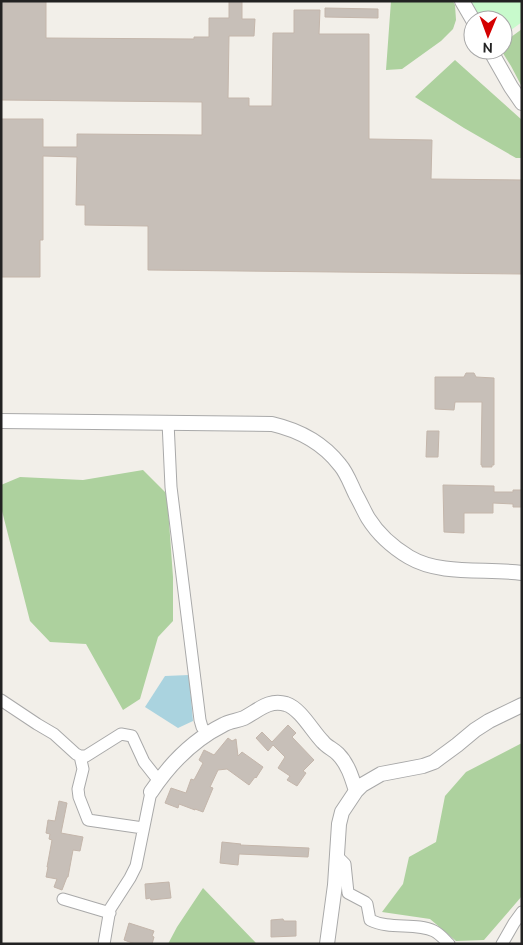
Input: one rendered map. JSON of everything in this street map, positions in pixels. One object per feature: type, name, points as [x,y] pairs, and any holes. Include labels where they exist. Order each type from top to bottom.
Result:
[{"type":"street","points":[[496,60],[511,88],[522,103]]},
{"type":"street","points":[[1,421],[272,424],[296,431],[316,443],[336,461],[368,518],[390,543],[410,558],[451,569],[522,573]]},
{"type":"street","points":[[168,422],[171,487],[200,720],[207,734]]},
{"type":"street","points":[[1,700],[54,734],[80,756],[86,756],[121,734],[132,736],[155,786]]},
{"type":"street","points":[[104,944],[110,909],[136,866],[143,828],[155,786],[184,753],[207,734],[225,724],[241,720],[269,703],[286,704],[299,712],[322,741],[344,760],[350,771],[356,791]]},
{"type":"street","points":[[327,944],[334,892],[338,824],[342,812],[356,791],[362,785],[381,774],[434,762],[475,730],[522,705]]},
{"type":"street","points":[[80,756],[83,769],[78,789],[79,797],[88,820],[143,828]]},
{"type":"street","points":[[337,856],[345,864],[348,893],[367,904],[370,920],[378,924],[433,930],[441,935],[449,944]]},
{"type":"street","points":[[63,899],[110,913]]},
{"type":"street","points":[[502,944],[522,912]]},
{"type":"green space","points":[[391,1],[453,1],[456,20],[453,29],[441,41],[402,69],[386,70]]},
{"type":"green space","points":[[469,1],[522,1],[522,22],[513,29],[513,10],[474,10]]},
{"type":"green space","points":[[522,29],[522,87],[507,60],[513,60],[513,36]]},
{"type":"green space","points":[[455,60],[522,120],[522,158],[516,158],[415,97]]},
{"type":"green space","points":[[143,470],[167,494],[173,577],[173,621],[158,637],[140,699],[123,710],[86,644],[50,642],[30,621],[1,507],[1,485],[20,477],[83,480]]},
{"type":"green space","points":[[522,743],[522,896],[484,940],[456,941],[430,919],[382,912],[403,884],[409,857],[436,842],[445,796],[466,772]]},
{"type":"green space","points":[[203,888],[257,944],[168,944]]},
{"type":"water","points":[[189,675],[193,721],[178,728],[145,707],[165,676]]},
{"type":"building","points":[[1,1],[46,1],[46,38],[194,39],[194,37],[209,37],[209,18],[229,18],[229,1],[242,1],[242,19],[255,19],[254,36],[229,36],[228,98],[249,98],[249,106],[272,106],[273,33],[294,33],[294,10],[320,10],[319,34],[369,34],[369,139],[432,140],[431,179],[522,180],[522,274],[148,270],[148,226],[85,225],[85,205],[76,205],[77,157],[43,156],[43,240],[40,240],[40,277],[1,277],[1,119],[43,119],[43,147],[77,147],[77,134],[202,135],[202,102],[1,100]]},
{"type":"building","points":[[325,8],[378,9],[378,18],[325,17]]},
{"type":"building","points":[[466,373],[474,373],[476,377],[494,378],[494,465],[492,467],[482,467],[481,465],[482,402],[455,402],[454,410],[435,409],[435,377],[464,377]]},
{"type":"building","points":[[427,431],[439,431],[438,457],[426,457]]},
{"type":"building","points":[[443,485],[494,486],[494,492],[522,490],[522,507],[513,507],[513,504],[493,503],[493,513],[464,513],[464,533],[444,532]]},
{"type":"building","points":[[288,725],[296,733],[292,737],[314,760],[303,771],[306,773],[297,786],[287,780],[290,776],[278,768],[285,757],[273,745],[268,751],[256,738],[262,732],[272,742]]},
{"type":"building","points":[[228,738],[232,741],[236,739],[238,756],[242,752],[263,767],[256,778],[249,785],[227,769],[218,770],[210,787],[213,788],[203,812],[179,804],[178,808],[165,803],[171,788],[186,793],[191,779],[194,780],[203,763],[199,760],[204,750],[214,755]]},
{"type":"building","points":[[59,801],[67,803],[61,833],[83,837],[80,851],[73,850],[68,877],[62,890],[54,887],[57,879],[46,877],[52,840],[49,839],[50,834],[46,833],[48,820],[55,821]]},
{"type":"building","points":[[222,842],[240,845],[309,848],[308,857],[239,854],[238,865],[220,863]]},
{"type":"building","points":[[169,882],[171,898],[146,899],[145,884]]},
{"type":"building","points":[[283,919],[284,921],[296,921],[296,936],[271,937],[271,920]]},
{"type":"building","points":[[129,923],[154,931],[152,944],[135,944],[124,940]]}]
